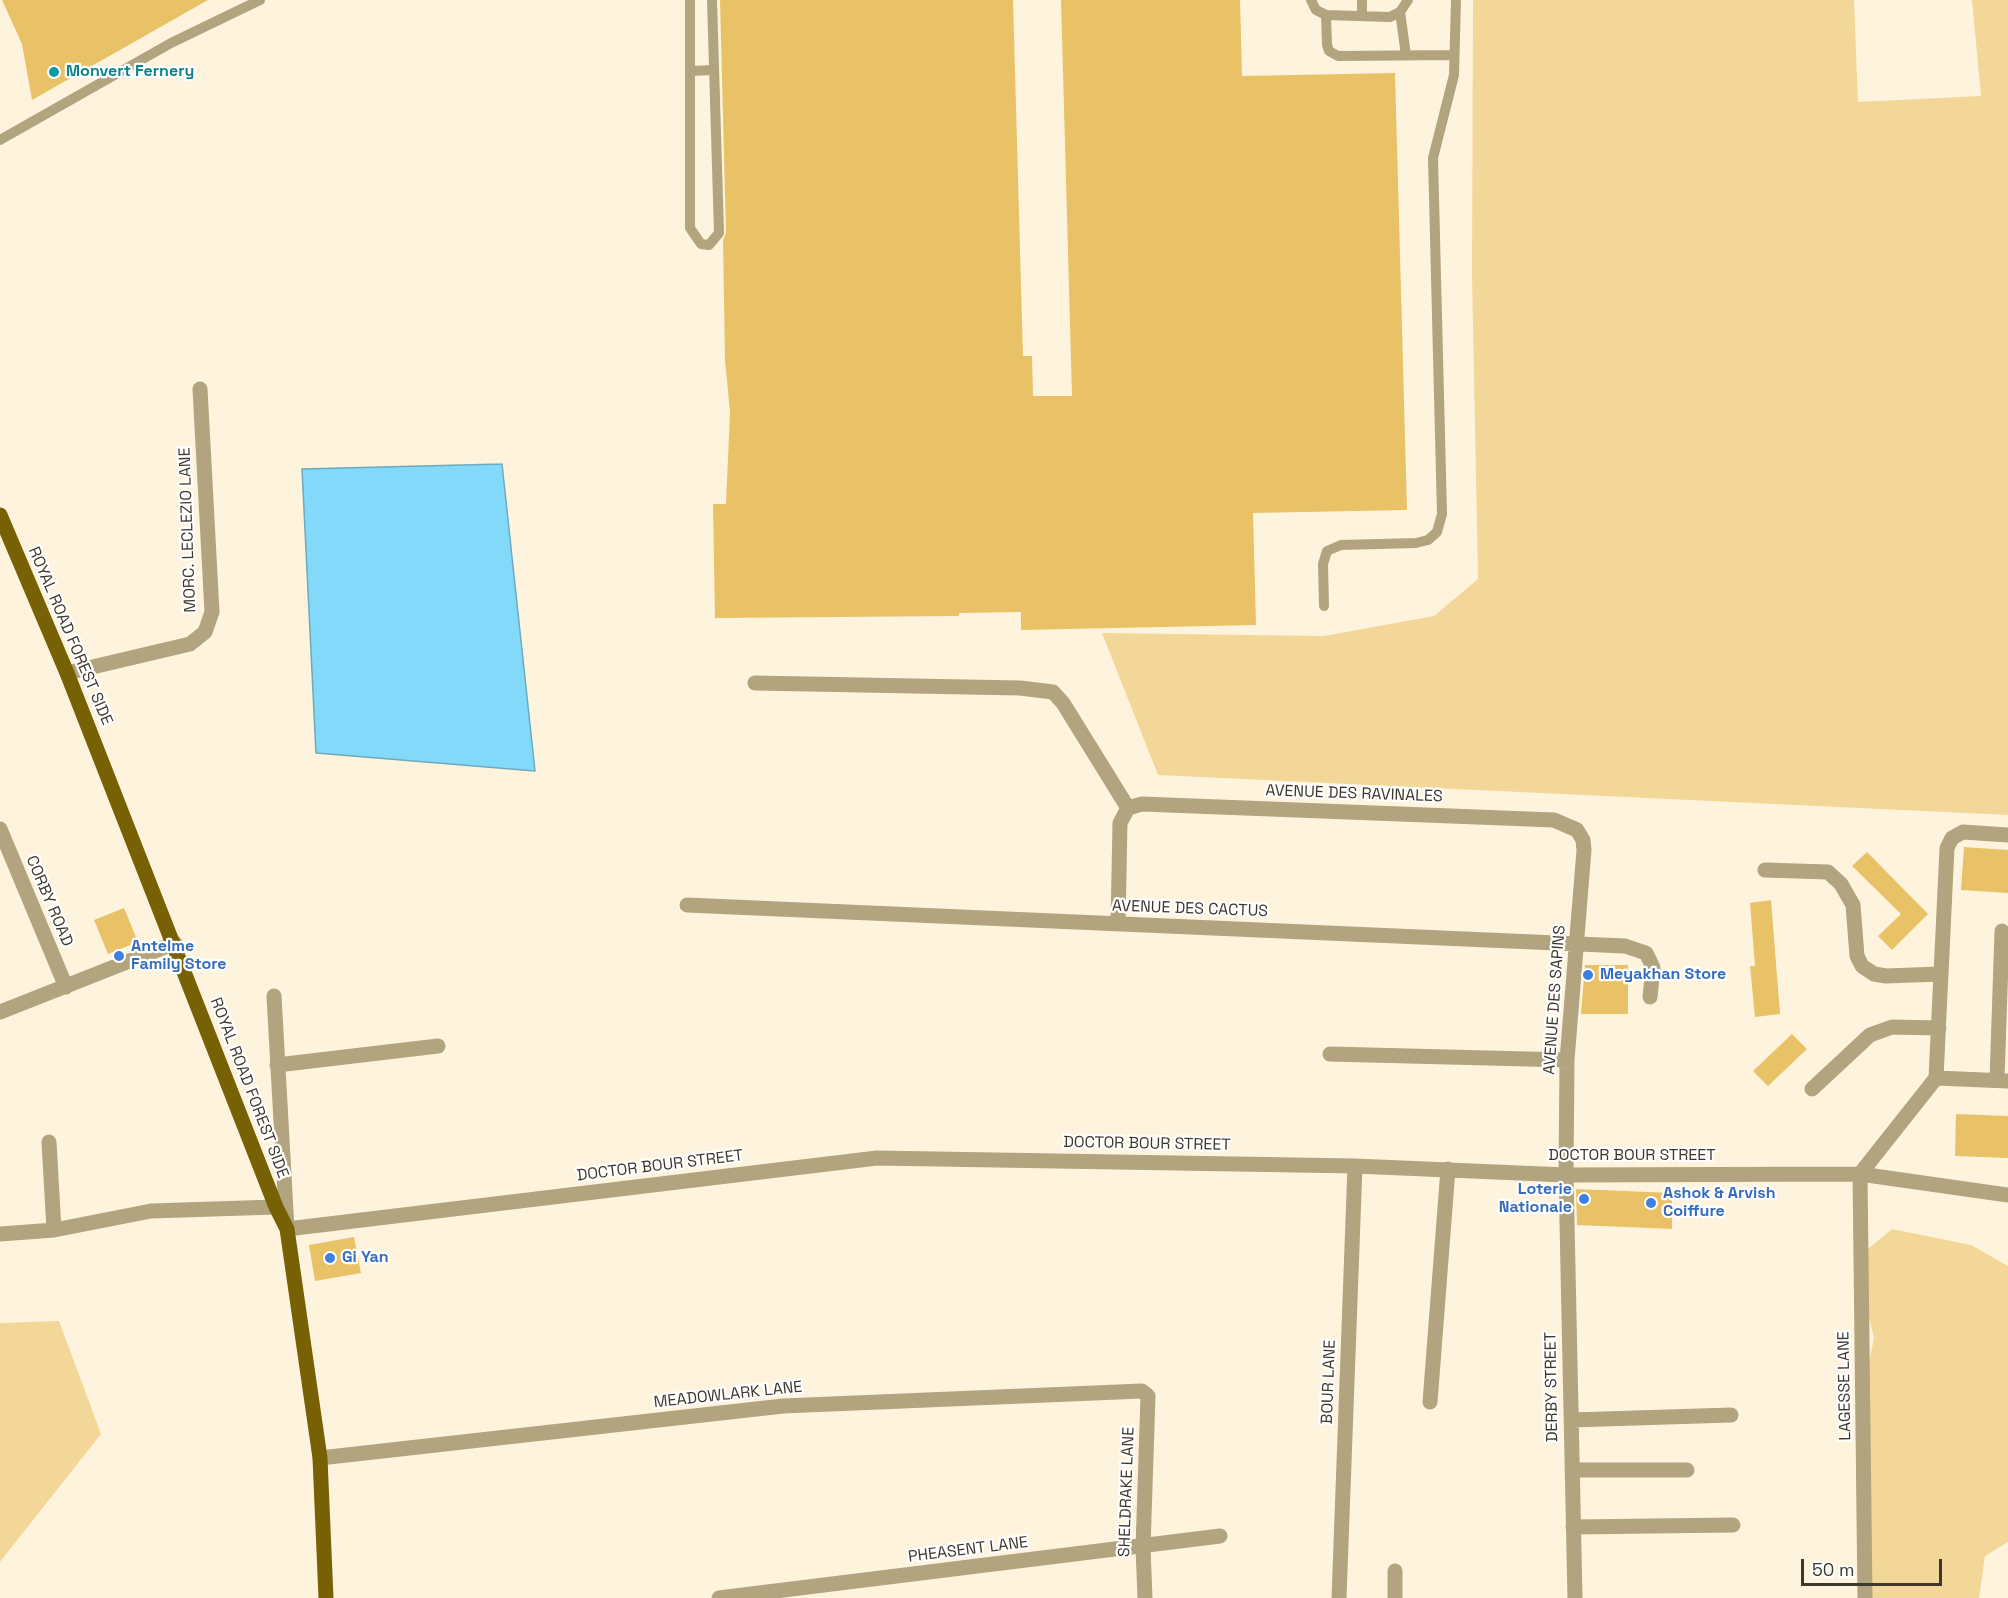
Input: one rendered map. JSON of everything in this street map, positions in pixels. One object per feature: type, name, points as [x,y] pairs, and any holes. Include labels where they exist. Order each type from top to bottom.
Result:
[{"type":"main road","name":"ROYAL ROAD FOREST SIDE","points":[[0,515],[67,673],[287,1229],[320,1458],[326,1598]]},
{"type":"street","name":"MORC. LECLEZIO LANE","points":[[67,673],[190,644],[205,632],[212,612],[200,389]]},
{"type":"street","points":[[755,683],[1020,688],[1053,692],[1063,703],[1128,808],[1120,823],[1118,924]]},
{"type":"street","name":"AVENUE DES RAVINALES","points":[[1128,808],[1142,804],[1554,820],[1577,830]]},
{"type":"street","name":"CORBY ROAD","points":[[0,829],[66,987]]},
{"type":"street","name":"AVENUE DES SAPINS","points":[[1566,1175],[1567,1060],[1584,850],[1583,840],[1577,830]]},
{"type":"street","points":[[1860,1174],[1936,1078],[1947,848],[1952,838],[1963,832],[2008,835]]},
{"type":"street","points":[[1765,870],[1828,872],[1841,884],[1852,905],[1857,956],[1862,966],[1874,974],[1940,974]]},
{"type":"street","name":"AVENUE DES CACTUS","points":[[687,905],[1624,946],[1646,953],[1653,968],[1650,997]]},
{"type":"street","points":[[1936,1078],[2003,1081],[2002,931]]},
{"type":"street","points":[[0,1012],[175,943]]},
{"type":"street","points":[[274,996],[287,1229]]},
{"type":"street","points":[[1812,1089],[1870,1035],[1892,1027],[1939,1028]]},
{"type":"street","points":[[277,1065],[438,1046]]},
{"type":"street","points":[[1330,1054],[1567,1060]]},
{"type":"street","points":[[49,1142],[54,1230]]},
{"type":"street","name":"DOCTOR BOUR STREET","points":[[287,1229],[877,1158],[1355,1166],[1566,1175],[1860,1174],[2008,1195]]},
{"type":"street","name":"BOUR LANE","points":[[1339,1598],[1355,1166]]},
{"type":"street","points":[[1430,1402],[1448,1169]]},
{"type":"street","name":"LAGESSE LANE","points":[[1860,1174],[1865,1598]]},
{"type":"street","name":"DERBY STREET","points":[[1566,1175],[1575,1598]]},
{"type":"street","points":[[0,1234],[54,1230],[151,1211],[276,1206]]},
{"type":"street","name":"MEADOWLARK LANE","points":[[320,1458],[783,1406],[1142,1391]]},
{"type":"street","name":"SHELDRAKE LANE","points":[[1142,1391],[1148,1396],[1143,1548],[1144,1598]]},
{"type":"street","points":[[1571,1420],[1731,1415]]},
{"type":"street","points":[[1572,1470],[1687,1470]]},
{"type":"street","points":[[1573,1527],[1733,1525]]},
{"type":"street","name":"PHEASENT LANE","points":[[719,1598],[769,1595],[1143,1548],[1220,1536]]},
{"type":"street","points":[[1395,1571],[1395,1598]]},
{"type":"lane","points":[[0,140],[171,43],[260,0]]},
{"type":"lane","points":[[690,0],[690,228],[702,244],[709,244],[719,232],[712,0]]},
{"type":"lane","points":[[1311,0],[1316,10],[1326,15],[1390,17],[1401,12],[1408,0]]},
{"type":"lane","points":[[1362,0],[1362,16]]},
{"type":"lane","points":[[1324,606],[1323,564],[1328,551],[1341,545],[1416,543],[1428,540],[1437,532],[1442,514],[1433,158],[1454,75],[1456,0]]},
{"type":"lane","points":[[1401,12],[1406,55]]},
{"type":"lane","points":[[1326,15],[1327,45],[1329,51],[1338,56],[1454,55]]},
{"type":"lane","points":[[691,71],[713,70]]},
{"type":"shaded area","points":[[1473,0],[1854,0],[1858,102],[1981,96],[1972,0],[2008,0],[2008,815],[1158,775],[1102,633],[1324,636],[1434,616],[1478,579],[1472,275]]},
{"type":"shaded area","points":[[1892,1229],[1971,1245],[2008,1266],[2008,1542],[1985,1556],[1979,1598],[1869,1598],[1856,1426],[1874,1338],[1859,1277],[1868,1249]]},
{"type":"shaded area","points":[[59,1321],[101,1434],[0,1562],[0,1323]]},
{"type":"water","points":[[502,464],[535,771],[316,753],[302,469]]},
{"type":"building","name":"Monvert Fernery","points":[[2,0],[208,0],[32,100],[22,44]]},
{"type":"building","points":[[720,0],[1013,0],[1023,356],[1032,356],[1033,396],[1072,396],[1061,0],[1240,0],[1242,76],[1395,73],[1407,510],[1253,513],[1256,625],[1021,630],[1021,612],[959,613],[959,616],[715,618],[713,504],[726,504],[730,412],[725,360],[723,240],[726,233]]},
{"type":"building","points":[[1964,847],[2008,850],[2008,893],[1961,890]]},
{"type":"building","points":[[1867,852],[1928,914],[1892,950],[1878,936],[1901,914],[1852,866]]},
{"type":"building","points":[[1771,900],[1780,1014],[1755,1017],[1750,966],[1755,966],[1750,903]]},
{"type":"building","points":[[124,908],[138,942],[108,954],[94,920]]},
{"type":"building","points":[[1585,965],[1628,965],[1628,1014],[1581,1014]]},
{"type":"building","points":[[1792,1034],[1807,1049],[1768,1086],[1753,1071]]},
{"type":"building","points":[[1956,1114],[2008,1116],[2008,1158],[1955,1156]]},
{"type":"building","points":[[1576,1189],[1672,1193],[1672,1229],[1577,1225]]},
{"type":"building","points":[[354,1237],[361,1273],[315,1281],[309,1245]]},
{"type":"place","name":"Monvert Fernery","points":[[54,72]]},
{"type":"place","name":"Antelme Family Store","points":[[119,956]]},
{"type":"place","name":"Meyakhan Store","points":[[1588,975]]},
{"type":"place","name":"Loterie Nationale","points":[[1584,1199]]},
{"type":"place","name":"Ashok & Arvish Coiffure","points":[[1651,1203]]},
{"type":"place","name":"Gi Yan","points":[[330,1258]]}]
